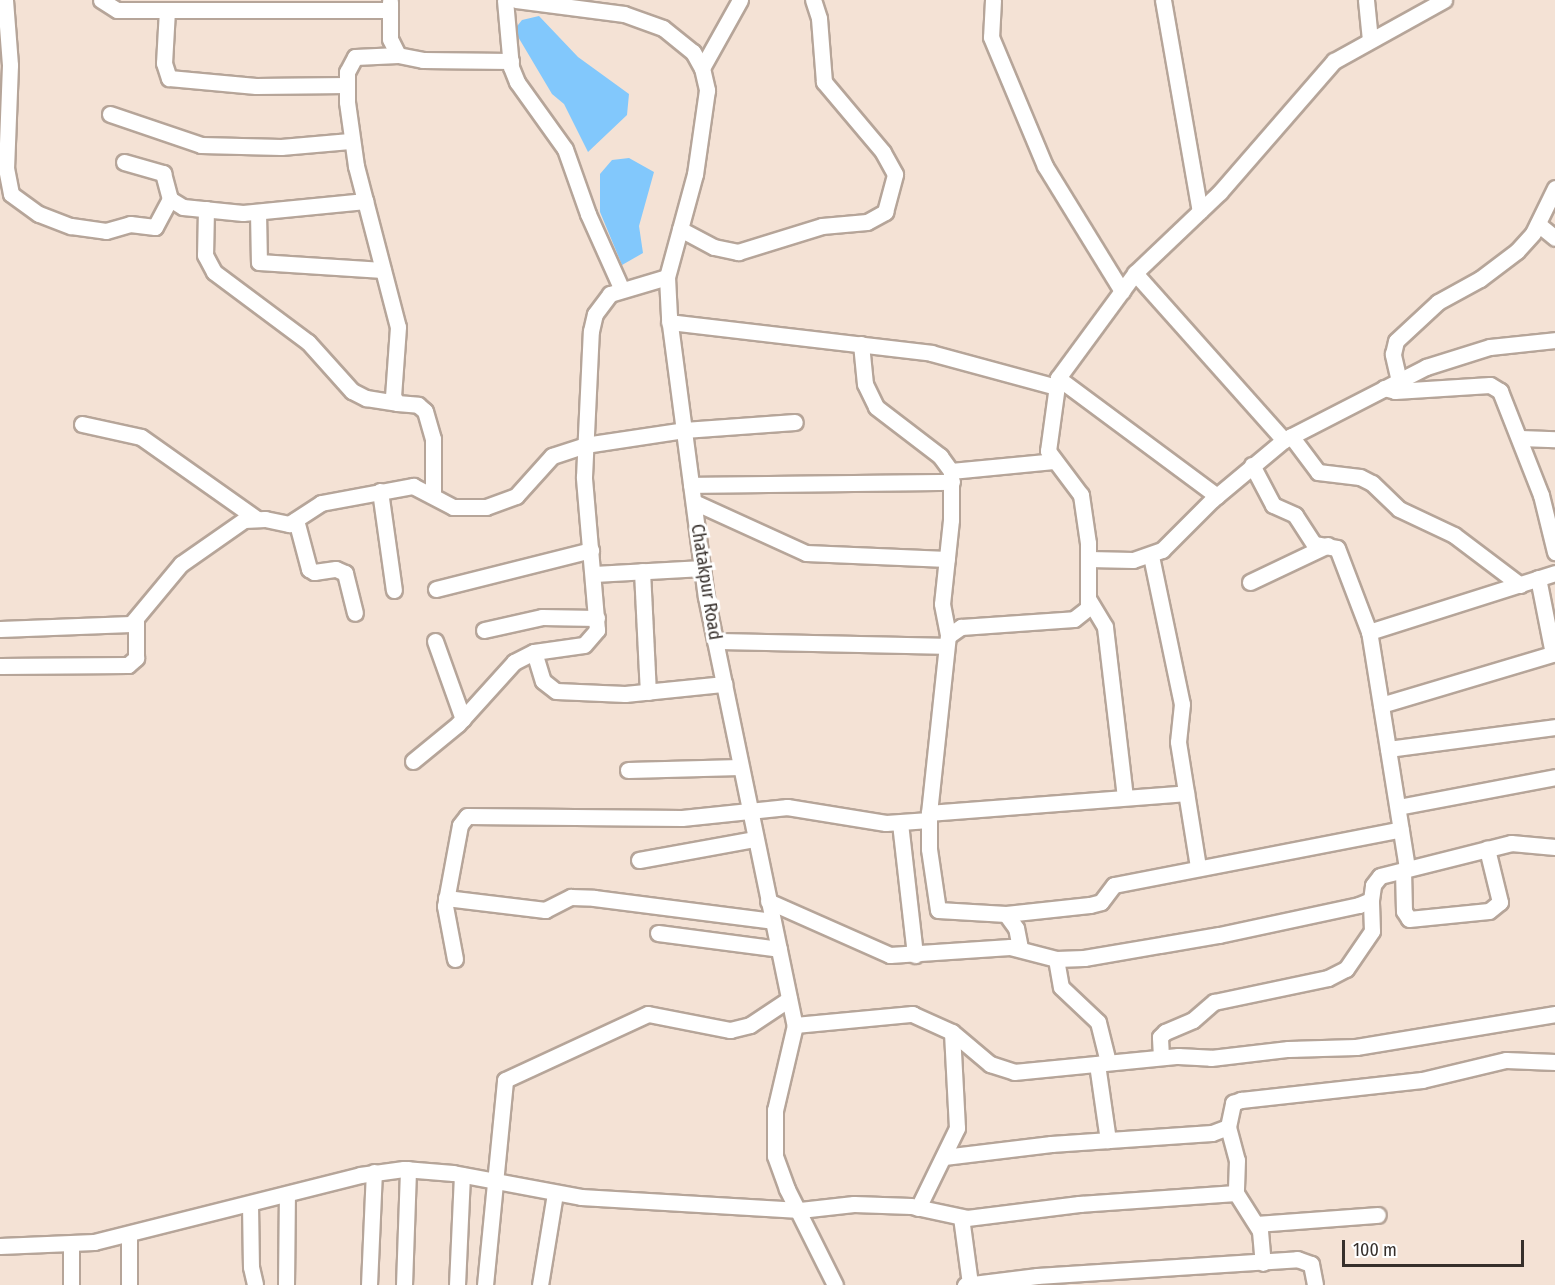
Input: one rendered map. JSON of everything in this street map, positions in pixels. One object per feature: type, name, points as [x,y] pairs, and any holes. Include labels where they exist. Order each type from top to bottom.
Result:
[{"type":"street","points":[[0,4],[4,0]]},
{"type":"street","points":[[4,0],[10,65],[6,168],[11,194],[39,214],[71,226],[106,231],[130,224],[155,227],[170,199],[163,173],[124,162]]},
{"type":"street","points":[[101,0],[117,10],[390,5],[390,39],[398,55]]},
{"type":"street","points":[[505,0],[511,61],[517,82],[568,156],[588,214],[622,290]]},
{"type":"street","points":[[516,0],[624,14],[663,28],[693,52],[702,68]]},
{"type":"street","points":[[702,68],[740,0]]},
{"type":"street","points":[[680,229],[714,248],[738,252],[822,226],[867,222],[885,212],[895,174],[887,157],[824,82],[819,18],[813,0]]},
{"type":"street","points":[[993,0],[991,38],[1045,166],[1122,291]]},
{"type":"street","points":[[1163,0],[1200,211]]},
{"type":"street","points":[[1366,0],[1370,40]]},
{"type":"street","points":[[715,641],[947,641],[961,627],[1074,619],[1083,615],[1089,600],[1089,559],[1081,495],[1048,451],[1047,439],[1057,383],[1136,273],[1200,211],[1270,137],[1334,61],[1370,40],[1420,16],[1444,0]]},
{"type":"street","points":[[167,10],[164,63],[169,78],[256,86],[347,85]]},
{"type":"street","points":[[397,403],[392,387],[398,327],[350,141],[347,85],[350,61],[355,57],[398,55],[423,60],[511,61]]},
{"type":"street","name":"Chatakpur Road","points":[[702,68],[706,90],[695,174],[667,276],[669,322],[715,641],[795,1025],[775,1110],[772,1141],[779,1171],[835,1285]]},
{"type":"street","points":[[110,114],[187,144],[247,148],[350,141]]},
{"type":"street","points":[[1399,381],[1393,354],[1396,341],[1438,302],[1480,279],[1517,251],[1538,224],[1555,188]]},
{"type":"street","points":[[170,199],[183,207],[258,212],[365,201]]},
{"type":"street","points":[[206,209],[205,255],[214,272],[309,342],[352,391],[366,398],[425,411],[433,439],[433,495]]},
{"type":"street","points":[[258,212],[260,262],[383,270]]},
{"type":"street","points":[[1538,224],[1555,238]]},
{"type":"street","points":[[1136,273],[1318,472],[1360,477],[1372,483],[1399,509],[1454,536],[1520,585]]},
{"type":"street","points":[[413,761],[463,719],[514,662],[534,652],[584,645],[597,630],[584,477],[591,331],[602,302],[622,290],[667,276]]},
{"type":"street","points":[[669,322],[931,353],[1057,383],[1217,496]]},
{"type":"street","points":[[1089,559],[1119,561],[1151,556],[1252,465],[1287,438],[1426,367],[1490,347],[1555,339]]},
{"type":"street","points":[[861,344],[865,384],[876,407],[940,456],[951,477],[947,559],[942,604],[947,641],[929,817],[938,910],[1006,914],[1090,905],[1101,902],[1114,885],[1401,829]]},
{"type":"street","points":[[1384,388],[1395,391],[1490,385],[1505,398],[1541,495],[1555,552]]},
{"type":"street","points":[[82,424],[141,437],[256,518],[283,525],[296,520],[321,502],[413,486],[459,508],[495,506],[516,496],[552,456],[585,444],[684,430],[795,422]]},
{"type":"street","points":[[1520,438],[1555,439]]},
{"type":"street","points":[[691,485],[951,477],[1054,461]]},
{"type":"street","points":[[1252,465],[1269,501],[1295,515],[1314,544],[1328,545],[1341,555],[1369,632],[1398,807],[1405,869],[1404,911],[1409,919],[1489,911],[1500,902],[1487,849]]},
{"type":"street","points":[[380,491],[394,590]]},
{"type":"street","points":[[694,502],[806,553],[947,559]]},
{"type":"street","points":[[0,629],[122,626],[136,621],[181,564],[236,524],[256,518]]},
{"type":"street","points":[[296,520],[309,569],[314,572],[336,569],[345,573],[355,613]]},
{"type":"street","points":[[1250,582],[1328,545]]},
{"type":"street","points":[[436,589],[591,550]]},
{"type":"street","points":[[1151,556],[1182,704],[1178,731],[1198,867]]},
{"type":"street","points":[[594,574],[703,568]]},
{"type":"street","points":[[642,571],[648,692]]},
{"type":"street","points":[[1369,632],[1555,573]]},
{"type":"street","points":[[1381,705],[1554,654],[1538,578]]},
{"type":"street","points":[[1089,600],[1105,627],[1125,796]]},
{"type":"street","points":[[484,630],[542,616],[597,618]]},
{"type":"street","points":[[0,666],[128,665],[136,658],[136,621]]},
{"type":"street","points":[[435,641],[463,719]]},
{"type":"street","points":[[534,652],[543,681],[556,691],[648,692],[724,684]]},
{"type":"street","points":[[1388,749],[1555,727]]},
{"type":"street","points":[[628,770],[740,767]]},
{"type":"street","points":[[1398,807],[1555,777]]},
{"type":"street","points":[[455,959],[446,898],[459,825],[467,816],[682,818],[791,807],[900,823],[929,817],[1125,796],[1186,793]]},
{"type":"street","points":[[900,823],[915,955]]},
{"type":"street","points":[[639,860],[755,839]]},
{"type":"street","points":[[1161,1057],[1160,1037],[1165,1032],[1193,1020],[1214,1002],[1328,978],[1346,969],[1372,931],[1371,900],[1376,878],[1511,843],[1555,847]]},
{"type":"street","points":[[446,898],[545,910],[571,897],[594,898],[773,921]]},
{"type":"street","points":[[768,901],[890,955],[1020,948],[1056,959],[1219,935],[1371,900]]},
{"type":"street","points":[[1006,914],[1016,928],[1020,948]]},
{"type":"street","points":[[658,933],[778,949]]},
{"type":"street","points":[[1056,959],[1061,987],[1098,1022],[1108,1140]]},
{"type":"street","points":[[485,1285],[492,1181],[505,1080],[648,1014],[740,1029],[789,999]]},
{"type":"street","points":[[795,1025],[912,1014],[952,1032],[975,1053],[1005,1070],[1161,1057],[1211,1058],[1288,1049],[1356,1047],[1555,1014]]},
{"type":"street","points":[[918,1208],[957,1128],[952,1032]]},
{"type":"street","points":[[1263,1263],[1257,1224],[1236,1193],[1237,1160],[1228,1127],[1233,1103],[1241,1100],[1422,1080],[1506,1060],[1555,1062]]},
{"type":"street","points":[[944,1157],[1108,1140],[1212,1133],[1228,1127]]},
{"type":"street","points":[[0,1246],[70,1244],[129,1234],[374,1172],[408,1169],[462,1175],[555,1193],[800,1210],[854,1204],[918,1208],[961,1217],[1236,1193]]},
{"type":"street","points":[[404,1285],[408,1169]]},
{"type":"street","points":[[369,1285],[374,1172]]},
{"type":"street","points":[[457,1285],[462,1175]]},
{"type":"street","points":[[540,1285],[555,1193]]},
{"type":"street","points":[[286,1194],[286,1285]]},
{"type":"street","points":[[250,1204],[251,1268],[255,1285]]},
{"type":"street","points":[[1257,1224],[1378,1215]]},
{"type":"street","points":[[961,1217],[980,1284]]},
{"type":"street","points":[[129,1234],[129,1285]]},
{"type":"street","points":[[70,1244],[71,1285]]},
{"type":"street","points":[[965,1285],[1304,1260],[1311,1264],[1315,1285]]},
{"type":"water","points":[[539,16],[578,57],[629,94],[627,115],[588,152],[564,104],[552,94],[514,30],[522,20]]},
{"type":"water","points":[[629,158],[654,172],[639,226],[643,253],[622,265],[600,212],[600,174],[612,160]]}]
